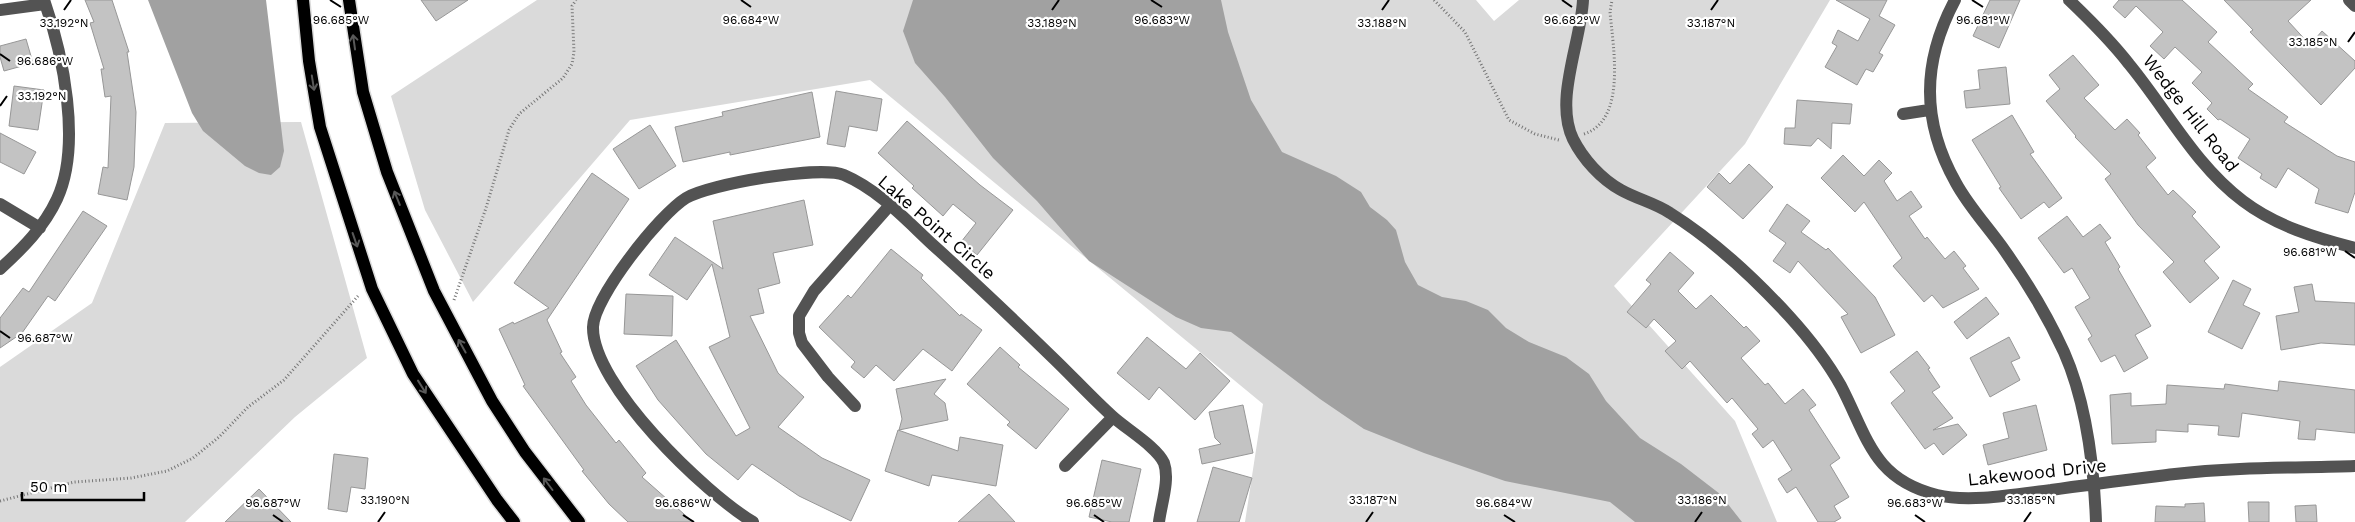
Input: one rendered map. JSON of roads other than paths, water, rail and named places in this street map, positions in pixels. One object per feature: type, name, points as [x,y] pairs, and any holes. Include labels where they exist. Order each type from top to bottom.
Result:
[{"type":"main road","points":[[303,0],[309,61],[320,127],[372,289],[413,374],[497,500],[514,522]]},
{"type":"main road","points":[[349,0],[362,92],[386,172],[434,291],[492,401],[525,452],[579,522]]},
{"type":"street","name":"Lakewood Drive","points":[[1583,0],[1582,18],[1569,84],[1566,115],[1571,135],[1581,152],[1606,180],[1622,190],[1670,213],[1724,253],[1789,316],[1826,362],[1841,386],[1871,449],[1882,465],[1894,476],[1910,486],[1942,496],[1985,498],[2179,473],[2355,466]]},
{"type":"street","points":[[1955,0],[1936,44],[1928,91],[1929,110],[1943,159],[1957,185],[2037,301],[2064,352],[2075,380],[2081,404],[2094,484],[2096,522]]},
{"type":"street","name":"Wedge Hill Road","points":[[2069,0],[2099,29],[2130,64],[2213,175],[2244,202],[2283,225],[2321,239],[2355,248]]},
{"type":"street","points":[[2349,0],[2355,6]]},
{"type":"street","points":[[0,10],[45,2],[65,85],[69,120],[68,160],[58,198],[40,228],[25,246],[0,270]]},
{"type":"street","points":[[1903,114],[1929,110]]},
{"type":"street","name":"Lake Point Circle","points":[[753,522],[711,492],[680,463],[640,417],[601,362],[593,329],[594,316],[599,304],[655,226],[672,208],[693,194],[732,184],[817,172],[844,175],[890,204],[1113,416],[1157,454],[1164,462],[1165,478],[1159,522]]},
{"type":"street","points":[[0,204],[40,228]]},
{"type":"street","points":[[855,406],[828,377],[802,343],[799,333],[799,316],[814,291],[890,204]]},
{"type":"street","points":[[1065,466],[1113,416]]}]
